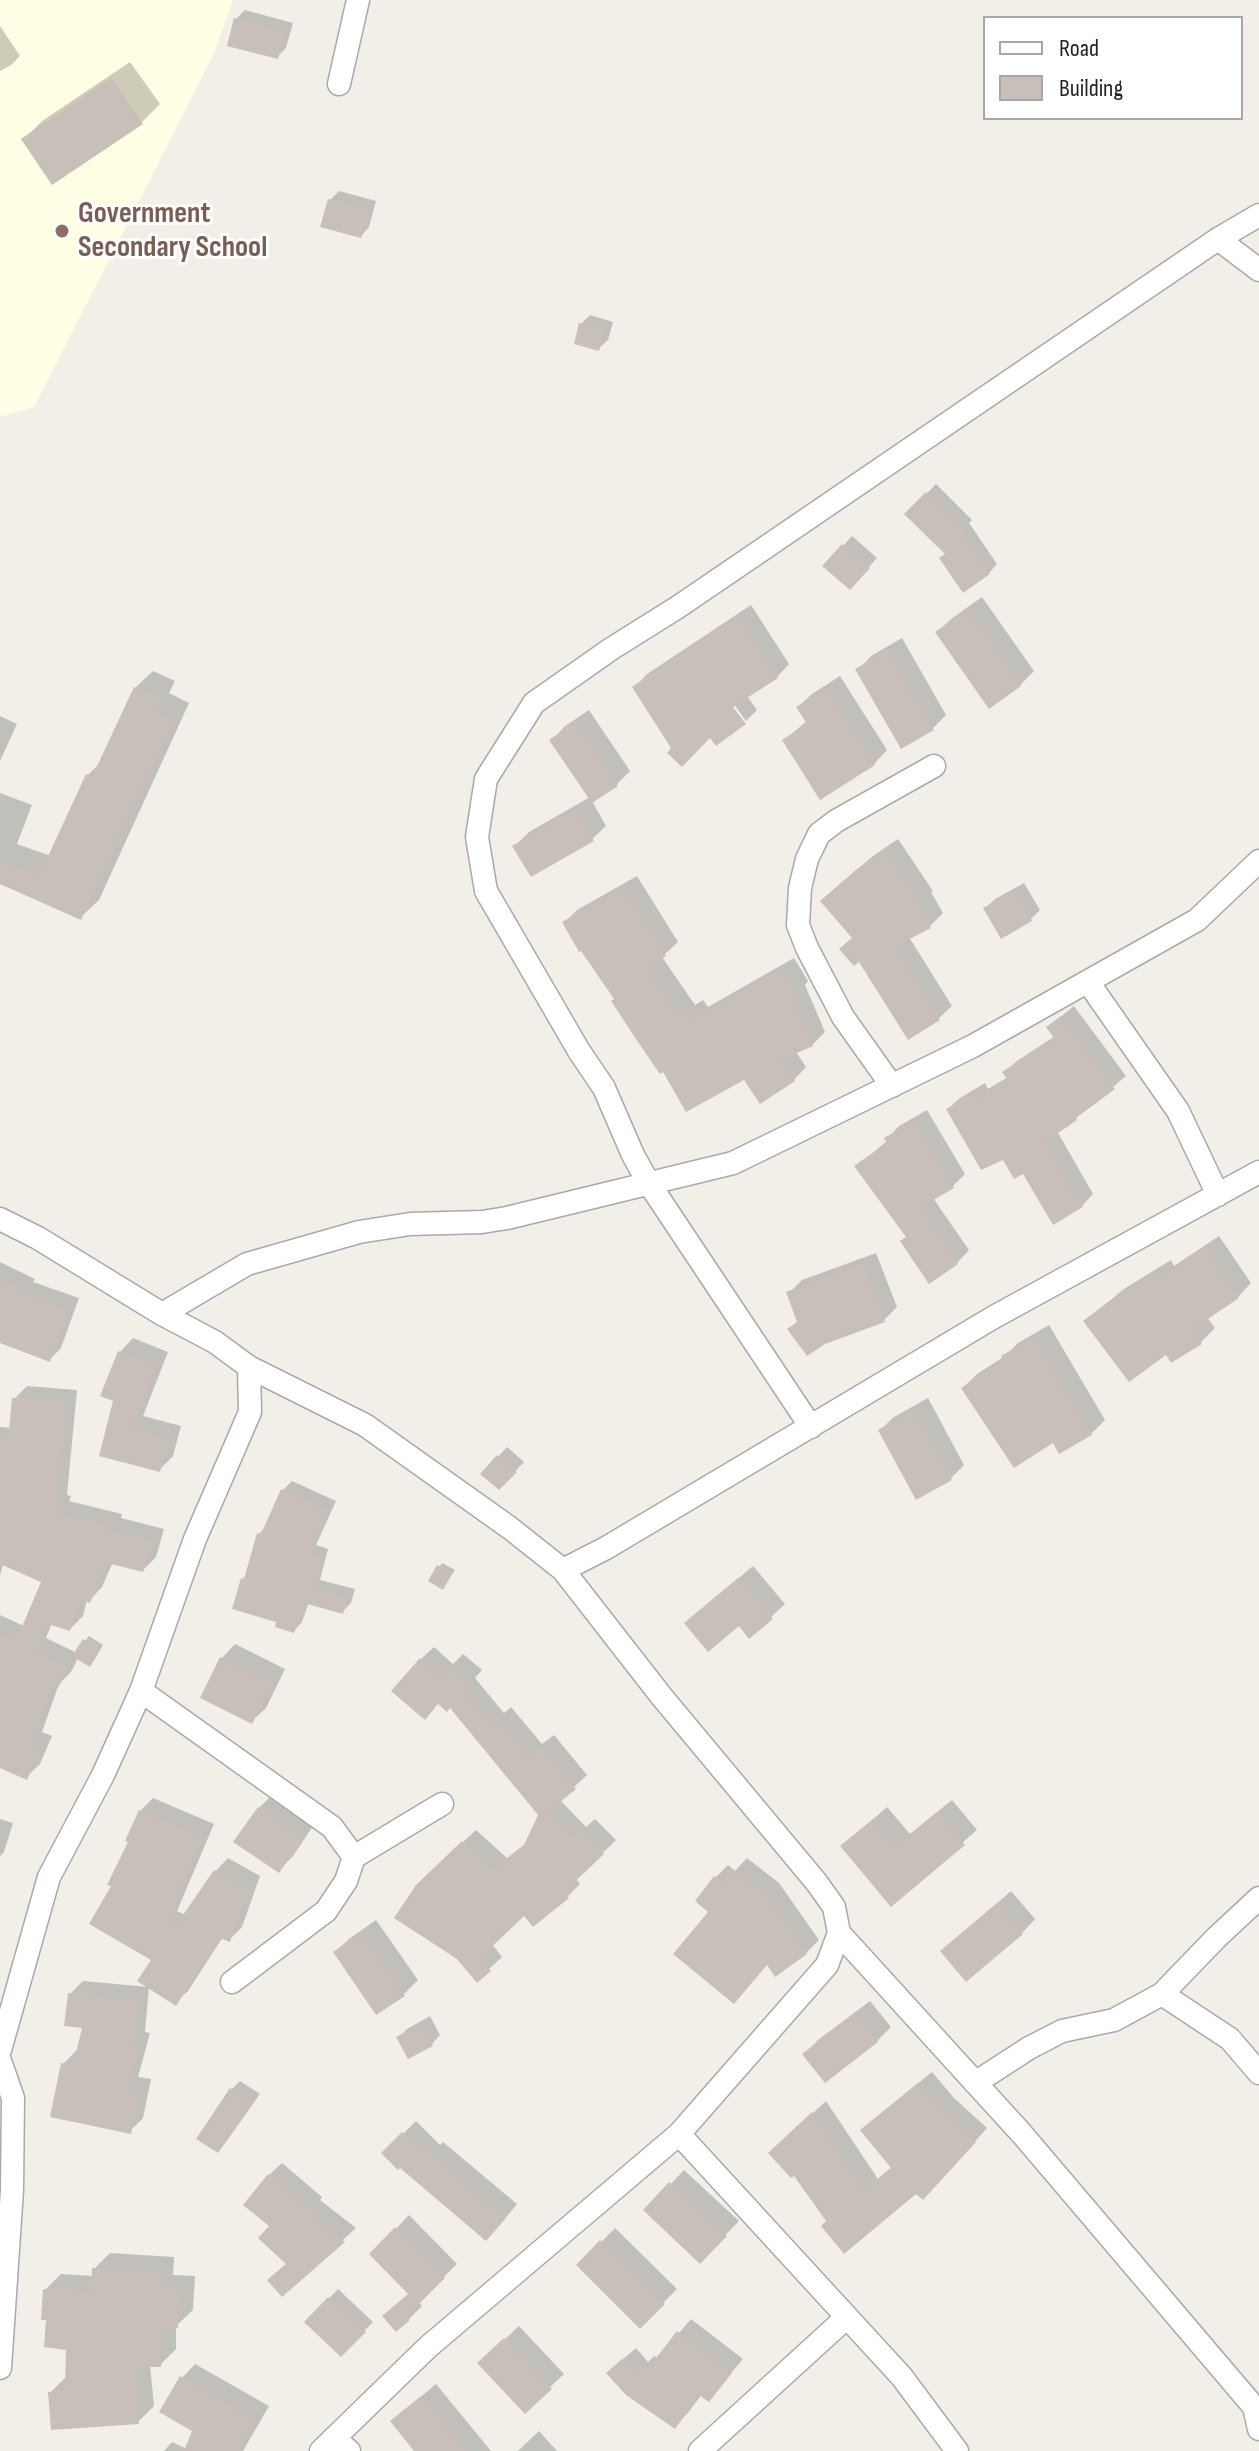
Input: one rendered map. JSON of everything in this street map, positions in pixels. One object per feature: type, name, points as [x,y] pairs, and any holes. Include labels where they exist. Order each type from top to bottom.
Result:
[{"type":"street","points":[[339,84],[358,0]]},
{"type":"street","points":[[811,1427],[648,1182],[604,1088],[579,1051],[486,891],[477,837],[486,779],[534,703],[1218,239],[1259,215]]},
{"type":"street","points":[[1218,239],[1259,270]]},
{"type":"street","points":[[892,1086],[843,1017],[807,948],[798,925],[800,888],[807,859],[819,834],[836,821],[934,766]]},
{"type":"street","points":[[162,1314],[247,1264],[359,1232],[410,1224],[482,1222],[733,1163],[973,1046],[1197,920],[1259,861]]},
{"type":"street","points":[[1088,982],[1178,1111],[1218,1195]]},
{"type":"street","points":[[563,1570],[606,1548],[994,1317],[1259,1172]]},
{"type":"street","points":[[0,1219],[215,1342],[249,1367],[365,1425],[510,1528],[563,1570],[662,1697],[817,1883],[834,1907],[839,1933],[1022,2134],[1254,2407],[1259,2429]]},
{"type":"street","points":[[0,2050],[49,1877],[103,1775],[141,1691],[195,1539],[250,1412],[249,1367]]},
{"type":"street","points":[[141,1691],[332,1827],[354,1857]]},
{"type":"street","points":[[232,1982],[326,1911],[346,1881],[354,1857],[442,1804]]},
{"type":"street","points":[[975,2083],[1062,2031],[1114,2020],[1162,1994],[1259,1898]]},
{"type":"street","points":[[335,2447],[428,2347],[679,2134],[827,1965],[839,1933]]},
{"type":"street","points":[[1162,1994],[1230,2039],[1259,2073]]},
{"type":"street","points":[[0,2061],[13,2098],[12,2190],[0,2368]]},
{"type":"street","points":[[679,2134],[902,2377],[957,2451]]},
{"type":"street","points":[[700,2451],[847,2317]]},
{"type":"shaded area","name":"Government Secondary School","points":[[0,0],[233,0],[213,56],[34,407],[0,417]]},
{"type":"building","points":[[234,18],[285,32],[278,59],[227,46]]},
{"type":"building","points":[[111,78],[143,124],[52,185],[21,139]]},
{"type":"building","points":[[328,199],[369,210],[361,238],[320,227]]},
{"type":"building","points":[[579,323],[605,330],[599,351],[574,344]]},
{"type":"building","points":[[926,492],[965,530],[962,534],[990,574],[963,593],[939,558],[945,554],[904,514]]},
{"type":"building","points":[[842,544],[870,568],[850,590],[822,566]]},
{"type":"building","points":[[968,609],[1021,686],[989,709],[935,632]]},
{"type":"building","points":[[737,616],[778,678],[733,707],[746,724],[716,746],[710,738],[682,767],[667,753],[671,748],[632,687]]},
{"type":"building","points":[[888,651],[934,730],[901,749],[855,669]]},
{"type":"building","points":[[134,687],[159,698],[153,711],[173,720],[81,920],[0,884],[0,861],[39,876],[86,774],[92,777]]},
{"type":"building","points":[[826,688],[875,765],[820,800],[782,740],[807,724],[796,707]]},
{"type":"building","points":[[575,722],[618,786],[592,803],[549,740]]},
{"type":"building","points":[[575,809],[594,841],[531,877],[512,846]]},
{"type":"building","points":[[884,851],[921,905],[919,907],[931,928],[894,947],[940,1020],[908,1040],[859,962],[854,966],[839,949],[852,938],[820,901],[857,869]]},
{"type":"building","points":[[624,887],[666,956],[648,969],[681,1017],[689,1011],[694,1019],[781,969],[797,995],[792,998],[813,1046],[780,1060],[795,1081],[760,1104],[744,1080],[686,1112],[663,1072],[660,1074],[640,1045],[611,1001],[614,999],[579,952],[562,922]]},
{"type":"building","points":[[1015,890],[1032,921],[1001,939],[983,908]]},
{"type":"building","points":[[1061,1016],[1115,1089],[1045,1142],[1083,1207],[1053,1225],[1023,1174],[1014,1179],[1003,1160],[981,1170],[946,1109],[973,1094],[976,1099],[1007,1079],[1002,1072],[1054,1038],[1046,1027]]},
{"type":"building","points":[[914,1121],[954,1188],[920,1208],[958,1264],[929,1284],[900,1241],[906,1237],[854,1166],[887,1143],[884,1138]]},
{"type":"building","points":[[1204,1248],[1239,1298],[1193,1329],[1202,1344],[1171,1363],[1166,1355],[1129,1382],[1083,1321],[1156,1273],[1160,1278]]},
{"type":"building","points":[[863,1264],[885,1322],[825,1344],[807,1356],[787,1329],[797,1322],[786,1292]]},
{"type":"building","points":[[0,1279],[24,1291],[23,1294],[68,1310],[50,1362],[0,1343]]},
{"type":"building","points":[[1034,1337],[1092,1435],[1059,1454],[1053,1443],[1014,1468],[961,1388],[1003,1360],[1001,1356]]},
{"type":"building","points":[[118,1351],[156,1366],[131,1429],[169,1439],[160,1472],[99,1456],[113,1401],[100,1396]]},
{"type":"building","points":[[12,1398],[65,1403],[54,1508],[60,1510],[58,1514],[152,1542],[143,1572],[107,1563],[90,1603],[80,1599],[70,1631],[45,1623],[34,1651],[68,1668],[58,1688],[52,1685],[30,1745],[40,1749],[27,1780],[0,1768],[0,1634],[16,1641],[41,1582],[0,1564],[0,1441],[8,1442]]},
{"type":"building","points":[[914,1410],[952,1480],[916,1500],[878,1430]]},
{"type":"building","points":[[497,1455],[517,1472],[499,1490],[480,1474]]},
{"type":"building","points":[[281,1489],[328,1510],[309,1554],[321,1557],[312,1588],[347,1597],[343,1614],[304,1603],[294,1633],[275,1627],[276,1622],[232,1609],[257,1533],[261,1534]]},
{"type":"building","points":[[437,1565],[452,1574],[443,1590],[428,1581]]},
{"type":"building","points":[[738,1578],[773,1619],[749,1639],[739,1626],[708,1652],[684,1623]]},
{"type":"building","points":[[83,1639],[101,1649],[90,1667],[72,1656]]},
{"type":"building","points":[[220,1657],[272,1683],[252,1724],[200,1698]]},
{"type":"building","points":[[420,1658],[440,1676],[449,1665],[471,1684],[464,1692],[490,1724],[497,1718],[528,1756],[540,1746],[576,1789],[548,1812],[573,1838],[581,1830],[604,1854],[564,1892],[569,1898],[533,1927],[524,1916],[480,1958],[491,1971],[477,1983],[457,1959],[394,1918],[416,1885],[462,1841],[493,1870],[524,1845],[538,1815],[450,1708],[447,1712],[438,1704],[425,1720],[391,1691]]},
{"type":"building","points":[[258,1807],[303,1838],[279,1873],[233,1842]]},
{"type":"building","points":[[139,1810],[203,1837],[166,1924],[174,1928],[214,1870],[249,1889],[230,1942],[219,1938],[176,2006],[137,1981],[151,1960],[89,1924],[111,1886],[107,1885],[128,1842],[125,1841]]},
{"type":"building","points":[[937,1812],[965,1845],[891,1907],[840,1846],[873,1819],[896,1846]]},
{"type":"building","points":[[733,1869],[767,1896],[807,1954],[775,1977],[767,1965],[734,2004],[673,1954],[708,1912],[695,1901],[714,1876],[723,1883]]},
{"type":"building","points":[[997,1903],[1023,1934],[966,1982],[940,1951]]},
{"type":"building","points":[[362,1932],[405,1996],[376,2015],[333,1952]]},
{"type":"building","points":[[68,1993],[136,2000],[132,2045],[138,2046],[126,2090],[139,2092],[131,2134],[50,2117],[61,2063],[73,2065],[82,2028],[64,2026]]},
{"type":"building","points":[[855,2013],[878,2042],[825,2083],[802,2054]]},
{"type":"building","points":[[421,2024],[433,2046],[408,2059],[396,2037]]},
{"type":"building","points":[[918,2083],[942,2111],[976,2142],[923,2200],[916,2194],[844,2254],[821,2226],[826,2221],[794,2176],[791,2178],[768,2153],[812,2112],[864,2190],[891,2168],[860,2130]]},
{"type":"building","points":[[230,2088],[252,2103],[218,2153],[196,2139]]},
{"type":"building","points":[[402,2132],[426,2156],[429,2153],[506,2218],[486,2241],[381,2153]]},
{"type":"building","points":[[268,2174],[345,2242],[282,2297],[267,2280],[286,2264],[258,2238],[269,2226],[243,2205]]},
{"type":"building","points":[[669,2182],[727,2236],[700,2264],[643,2210]]},
{"type":"building","points":[[395,2227],[445,2278],[407,2316],[410,2320],[396,2332],[382,2316],[408,2294],[369,2254]]},
{"type":"building","points":[[600,2240],[665,2304],[640,2329],[576,2265]]},
{"type":"building","points":[[92,2268],[159,2272],[158,2290],[180,2291],[178,2328],[161,2327],[161,2367],[134,2367],[139,2424],[51,2430],[48,2392],[65,2391],[66,2350],[44,2347],[46,2320],[41,2320],[43,2289],[91,2292]]},
{"type":"building","points":[[328,2297],[366,2332],[341,2357],[304,2322]]},
{"type":"building","points":[[677,2331],[732,2373],[709,2402],[699,2395],[675,2429],[626,2395],[606,2373],[622,2359],[635,2374],[640,2367],[646,2371]]},
{"type":"building","points":[[504,2338],[552,2389],[525,2414],[477,2363]]},
{"type":"building","points":[[180,2376],[256,2420],[239,2451],[184,2451],[192,2431],[159,2412]]},
{"type":"building","points":[[421,2396],[466,2451],[414,2451],[390,2421]]},
{"type":"place","name":"Government Secondary School","points":[[62,231]]}]
